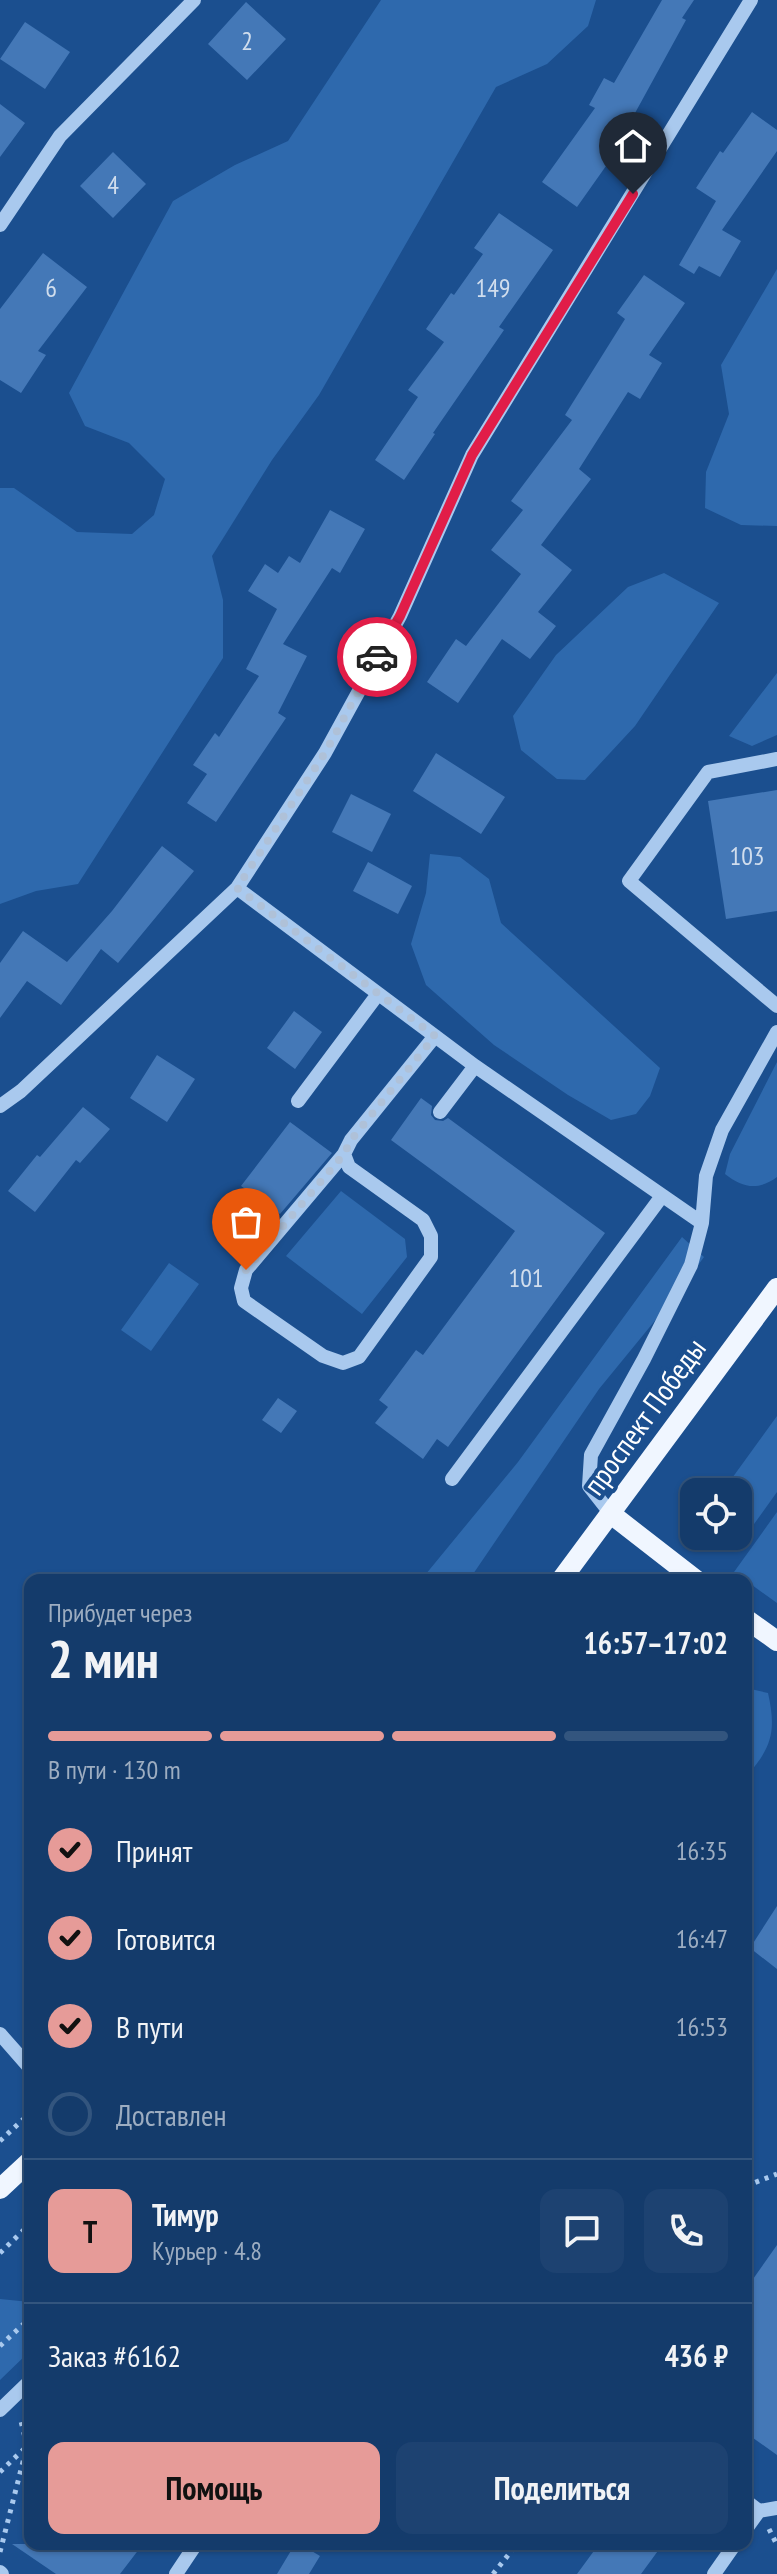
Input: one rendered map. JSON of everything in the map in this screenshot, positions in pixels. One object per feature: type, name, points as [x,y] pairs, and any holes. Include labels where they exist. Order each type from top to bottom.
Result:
[{"type":"main road","name":"проспект Победы","points":[[566,1574],[777,1288]]},
{"type":"main road","points":[[611,1514],[688,1574]]},
{"type":"main road","points":[[752,1623],[777,1641]]},
{"type":"main road","points":[[0,2189],[24,2167]]},
{"type":"street","points":[[0,225],[60,136],[194,0]]},
{"type":"street","points":[[0,1106],[21,1091],[237,888],[325,753],[400,616],[472,455],[751,0]]},
{"type":"street","points":[[777,759],[708,772],[629,881],[777,1006]]},
{"type":"street","points":[[237,888],[475,1066],[702,1223]]},
{"type":"street","points":[[298,1101],[378,994]]},
{"type":"street","points":[[611,1514],[589,1486],[591,1455],[691,1265],[702,1223],[706,1176],[722,1130],[777,1032]]},
{"type":"street","points":[[344,1154],[349,1167],[423,1220],[431,1236],[431,1257],[359,1357],[343,1363],[323,1356],[244,1301],[241,1288],[246,1270],[344,1154],[351,1140],[435,1036]]},
{"type":"street","points":[[440,1112],[475,1066]]},
{"type":"street","points":[[452,1479],[662,1196]]},
{"type":"street","points":[[0,2034],[24,2061]]},
{"type":"street","points":[[0,2410],[24,2387]]},
{"type":"street","points":[[752,2506],[759,2511]]},
{"type":"street","points":[[752,2521],[759,2511],[777,2508]]},
{"type":"street","points":[[176,2574],[192,2550]]},
{"type":"street","points":[[714,2574],[731,2550]]},
{"type":"path","points":[[0,2141],[24,2119]]},
{"type":"path","points":[[752,2184],[777,2174]]},
{"type":"path","points":[[0,2253],[24,2230]]},
{"type":"path","points":[[0,2346],[24,2324]]},
{"type":"path","points":[[15,2395],[24,2427]]},
{"type":"path","points":[[0,2472],[24,2450]]},
{"type":"path","points":[[0,2552],[24,2463]]},
{"type":"path","points":[[493,2574],[512,2550]]},
{"type":"shaded area","points":[[381,0],[596,0],[588,26],[547,64],[496,87],[319,395],[272,460],[212,556],[223,600],[223,658],[78,884],[36,891],[0,904],[0,488],[14,488],[77,532],[132,534],[154,515],[165,479],[129,443],[85,426],[69,393],[173,201],[235,165],[288,141]]},
{"type":"shaded area","points":[[777,269],[777,526],[741,525],[705,508],[706,472],[729,414],[721,365]]},
{"type":"shaded area","points":[[664,573],[719,603],[635,726],[585,780],[557,779],[521,750],[513,716],[556,655],[628,587]]},
{"type":"shaded area","points":[[777,673],[777,735],[752,746],[729,736]]},
{"type":"shaded area","points":[[430,854],[460,857],[489,879],[501,923],[660,1068],[650,1096],[636,1114],[611,1120],[568,1095],[494,1045],[426,985],[411,944],[426,893]]},
{"type":"shaded area","points":[[777,1062],[777,1177],[757,1186],[744,1185],[725,1174],[730,1154]]},
{"type":"shaded area","points":[[341,1191],[405,1239],[407,1257],[362,1314],[286,1256]]},
{"type":"shaded area","points":[[682,1237],[704,1257],[599,1389],[473,1574],[426,1574],[518,1462]]},
{"type":"shaded area","points":[[169,1263],[199,1284],[151,1351],[121,1330]]},
{"type":"shaded area","points":[[777,1416],[777,1492],[752,1527],[752,1478],[732,1478]]},
{"type":"shaded area","points":[[777,1512],[777,1603],[752,1585],[752,1574],[734,1572]]},
{"type":"shaded area","points":[[752,1689],[768,1693],[772,1719],[770,1739],[752,1769]]},
{"type":"shaded area","points":[[0,2299],[24,2301],[24,2357],[0,2380]]},
{"type":"building","points":[[662,0],[694,0],[606,166],[577,207],[542,182],[595,108],[589,105],[604,78],[614,83]]},
{"type":"building","points":[[246,2],[286,39],[247,80],[208,44]]},
{"type":"building","points":[[25,22],[70,52],[45,89],[0,59]]},
{"type":"building","points":[[0,104],[25,123],[0,157]]},
{"type":"building","points":[[752,112],[777,130],[777,151],[722,230],[741,241],[720,277],[699,266],[694,274],[679,265],[716,201],[696,188],[720,151],[723,153]]},
{"type":"building","points":[[113,152],[146,184],[113,218],[80,186]]},
{"type":"building","points":[[499,213],[553,250],[499,327],[504,330],[404,480],[375,460],[418,397],[408,390],[444,342],[426,329],[483,254],[474,248]]},
{"type":"building","points":[[43,253],[87,287],[38,351],[46,355],[21,393],[0,380],[0,309]]},
{"type":"building","points":[[644,275],[685,303],[649,355],[662,363],[640,399],[628,392],[579,469],[591,479],[541,545],[572,570],[538,612],[556,626],[530,659],[502,639],[458,703],[427,682],[456,639],[466,646],[521,574],[491,550],[523,510],[511,501],[572,420],[565,415],[625,319],[617,313]]},
{"type":"building","points":[[330,510],[365,529],[340,573],[332,568],[283,644],[307,656],[278,713],[286,718],[216,822],[187,803],[207,774],[193,765],[215,733],[219,737],[259,676],[246,669],[277,609],[248,591],[265,564],[278,573],[289,556],[300,563]]},
{"type":"building","points":[[436,753],[505,797],[481,834],[413,791]]},
{"type":"building","points":[[777,790],[777,911],[726,919],[708,801]]},
{"type":"building","points":[[351,794],[391,814],[372,852],[332,832]]},
{"type":"building","points":[[162,846],[194,871],[118,963],[101,949],[61,1005],[27,981],[0,1018],[0,963],[23,931],[67,962],[112,911]]},
{"type":"building","points":[[368,862],[412,886],[398,914],[353,891]]},
{"type":"building","points":[[294,1011],[322,1032],[295,1069],[267,1048]]},
{"type":"building","points":[[157,1055],[195,1079],[167,1122],[130,1098]]},
{"type":"building","points":[[421,1098],[432,1106],[431,1115],[435,1120],[448,1118],[605,1233],[448,1447],[437,1439],[423,1459],[375,1423],[388,1407],[379,1400],[416,1350],[423,1355],[515,1231],[391,1140]]},
{"type":"building","points":[[83,1107],[110,1129],[80,1163],[76,1160],[35,1212],[8,1191]]},
{"type":"building","points":[[290,1122],[332,1153],[280,1214],[241,1186]]},
{"type":"building","points":[[278,1398],[297,1411],[281,1433],[262,1420]]},
{"type":"building","points":[[777,1906],[777,1969],[752,1950]]},
{"type":"building","points":[[777,2245],[777,2455],[752,2437],[752,2280]]},
{"type":"building","points":[[12,2544],[24,2544],[24,2550],[138,2550],[120,2574],[56,2574]]},
{"type":"building","points":[[291,2550],[310,2550],[320,2556],[309,2574],[277,2574]]},
{"type":"building","points":[[595,2550],[659,2550],[641,2574],[577,2574]]},
{"type":"way so far","points":[[246,1270],[344,1154],[351,1140],[435,1036],[237,888],[325,753],[377,657]]},
{"type":"route","points":[[377,657],[400,616],[472,455],[633,194]]}]
